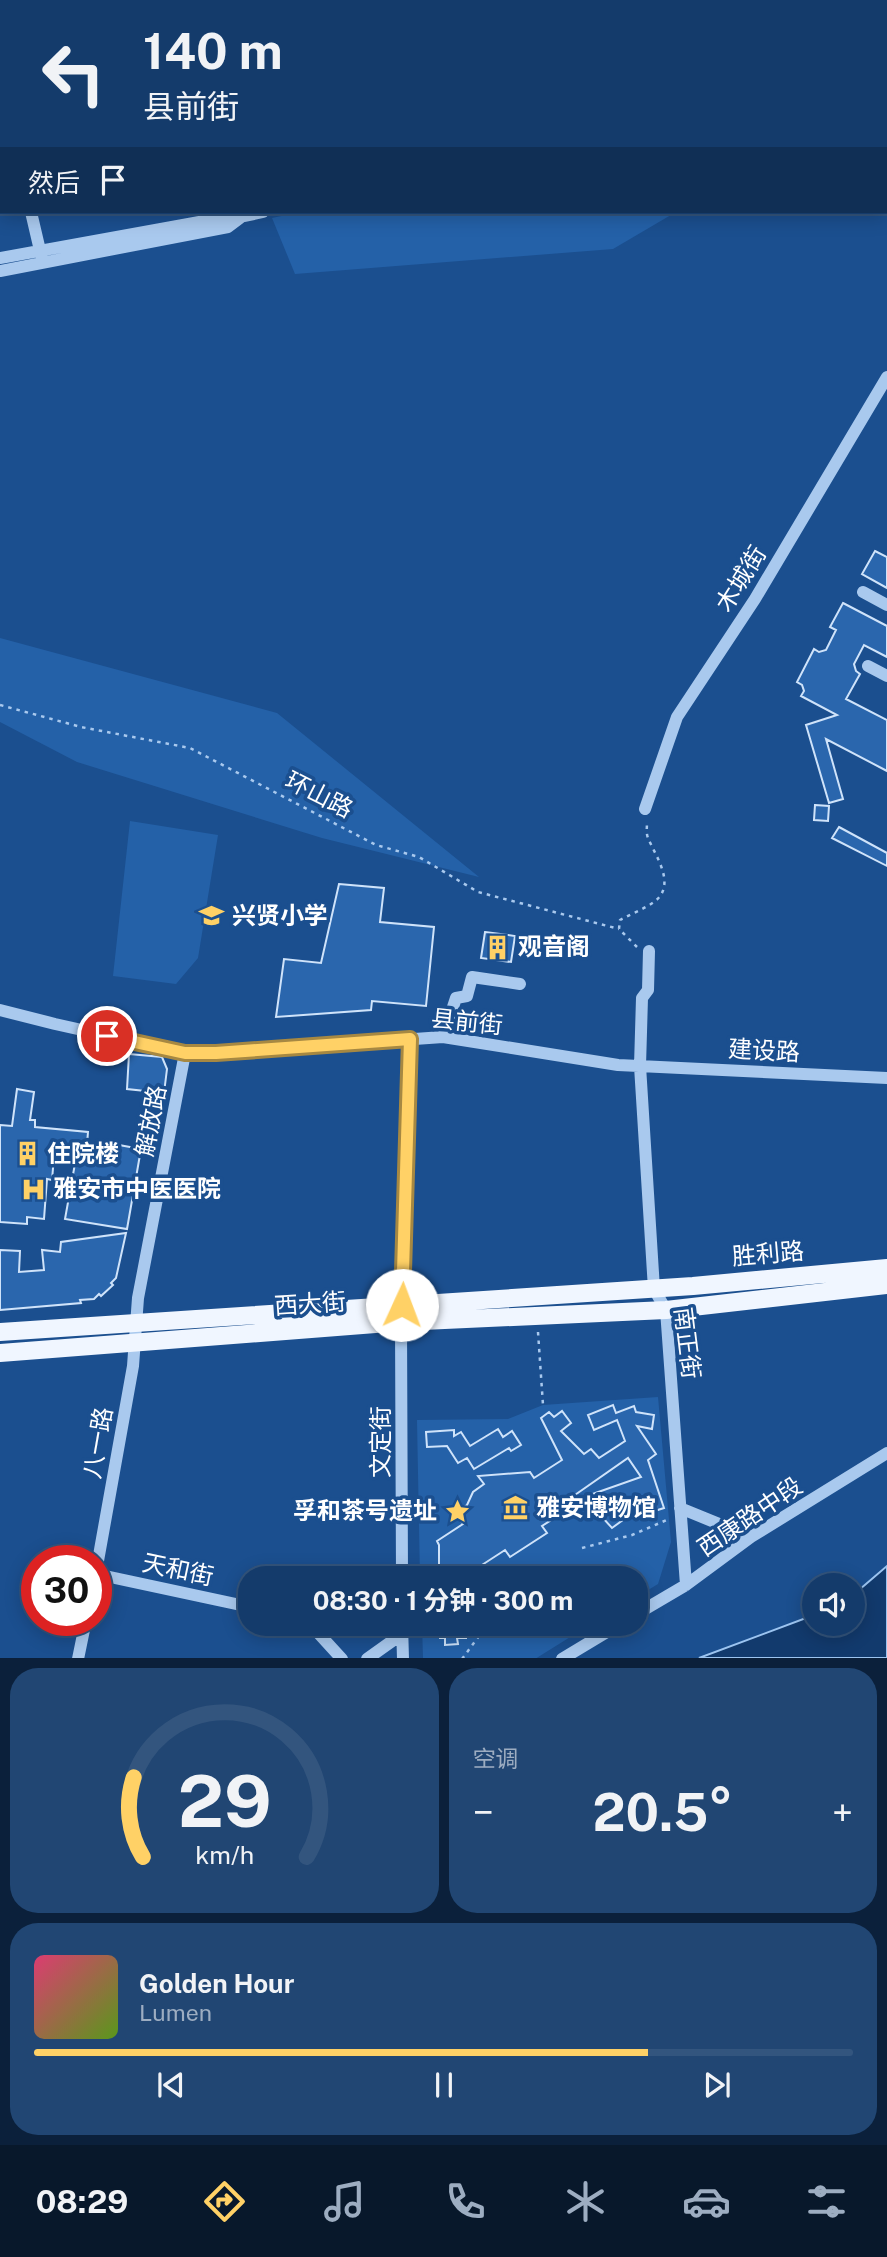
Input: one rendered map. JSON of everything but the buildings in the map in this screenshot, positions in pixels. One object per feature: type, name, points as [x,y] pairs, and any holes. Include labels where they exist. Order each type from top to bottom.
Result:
[{"type":"main road","name":"胜利路","points":[[654,1289],[887,1268]]},
{"type":"main road","name":"胜利路","points":[[666,1310],[887,1285]]},
{"type":"main road","name":"西大街","points":[[0,1353],[402,1313],[429,1305],[654,1289]]},
{"type":"main road","name":"西大街","points":[[0,1332],[135,1322],[402,1313],[537,1317],[666,1310]]},
{"type":"street","points":[[30,214],[41,257]]},
{"type":"street","points":[[0,271],[41,257],[227,217],[240,218],[255,214]]},
{"type":"street","points":[[0,258],[41,257]]},
{"type":"street","name":"木城街","points":[[645,808],[677,717],[755,599],[887,377]]},
{"type":"street","points":[[863,592],[887,605]]},
{"type":"street","points":[[868,666],[887,676]]},
{"type":"street","name":"南正街","points":[[645,951],[648,990],[642,998],[640,1066],[654,1289],[666,1310],[686,1585]]},
{"type":"street","points":[[443,1037],[456,998],[467,996],[472,977],[520,985]]},
{"type":"street","name":"县前街","points":[[0,1010],[185,1053],[443,1037],[618,1065],[640,1066]]},
{"type":"street","name":"文定街","points":[[402,1566],[402,1313],[410,1039]]},
{"type":"street","name":"解放路","points":[[135,1322],[185,1053]]},
{"type":"street","name":"建设路","points":[[640,1066],[887,1077]]},
{"type":"street","name":"八一路","points":[[101,1545],[133,1366],[135,1322]]},
{"type":"street","name":"西康路中段","points":[[648,1607],[686,1585],[751,1537],[887,1453]]},
{"type":"street","points":[[680,1508],[751,1537]]},
{"type":"street","name":"天和街","points":[[112,1577],[238,1604]]},
{"type":"street","points":[[78,1658],[83,1636]]},
{"type":"street","points":[[321,1636],[342,1658]]},
{"type":"street","points":[[367,1658],[394,1636]]},
{"type":"street","points":[[402,1636],[403,1658]]},
{"type":"street","points":[[562,1658],[600,1636]]},
{"type":"path","name":"环山路","points":[[0,705],[81,727],[190,748],[376,845],[419,857],[478,892],[618,929]]},
{"type":"path","points":[[645,808],[647,836],[664,872],[664,887],[656,901],[620,920],[618,929],[645,951]]},
{"type":"path","points":[[537,1317],[543,1405]]},
{"type":"path","points":[[582,1548],[632,1535],[669,1520]]},
{"type":"path","points":[[462,1658],[479,1636]]},
{"type":"shaded area","points":[[291,214],[673,214],[613,249],[295,274],[272,218]]},
{"type":"shaded area","points":[[0,638],[277,713],[479,877],[322,838],[77,762],[0,722]]},
{"type":"shaded area","points":[[130,821],[218,835],[198,958],[176,984],[113,976]]},
{"type":"shaded area","points":[[658,1397],[671,1542],[658,1584],[648,1590],[648,1566],[420,1566],[417,1420],[508,1419],[543,1405]]},
{"type":"shaded area","points":[[887,1566],[887,1658],[699,1658],[802,1619],[802,1636],[865,1636],[865,1585]]},
{"type":"shaded area","points":[[422,1636],[572,1636],[537,1658],[423,1658]]},
{"type":"place","name":"兴贤小学","points":[[212,916]]},
{"type":"place","name":"观音阁","points":[[498,947]]},
{"type":"place","name":"住院楼","points":[[27,1154]]},
{"type":"place","name":"雅安市中医医院","points":[[33,1189]]},
{"type":"place","name":"雅安博物馆","points":[[516,1508]]},
{"type":"place","name":"孚和茶号遗址","points":[[457,1511]]},
{"type":"route","points":[[107,1036],[185,1053],[410,1039],[402,1305]]}]
